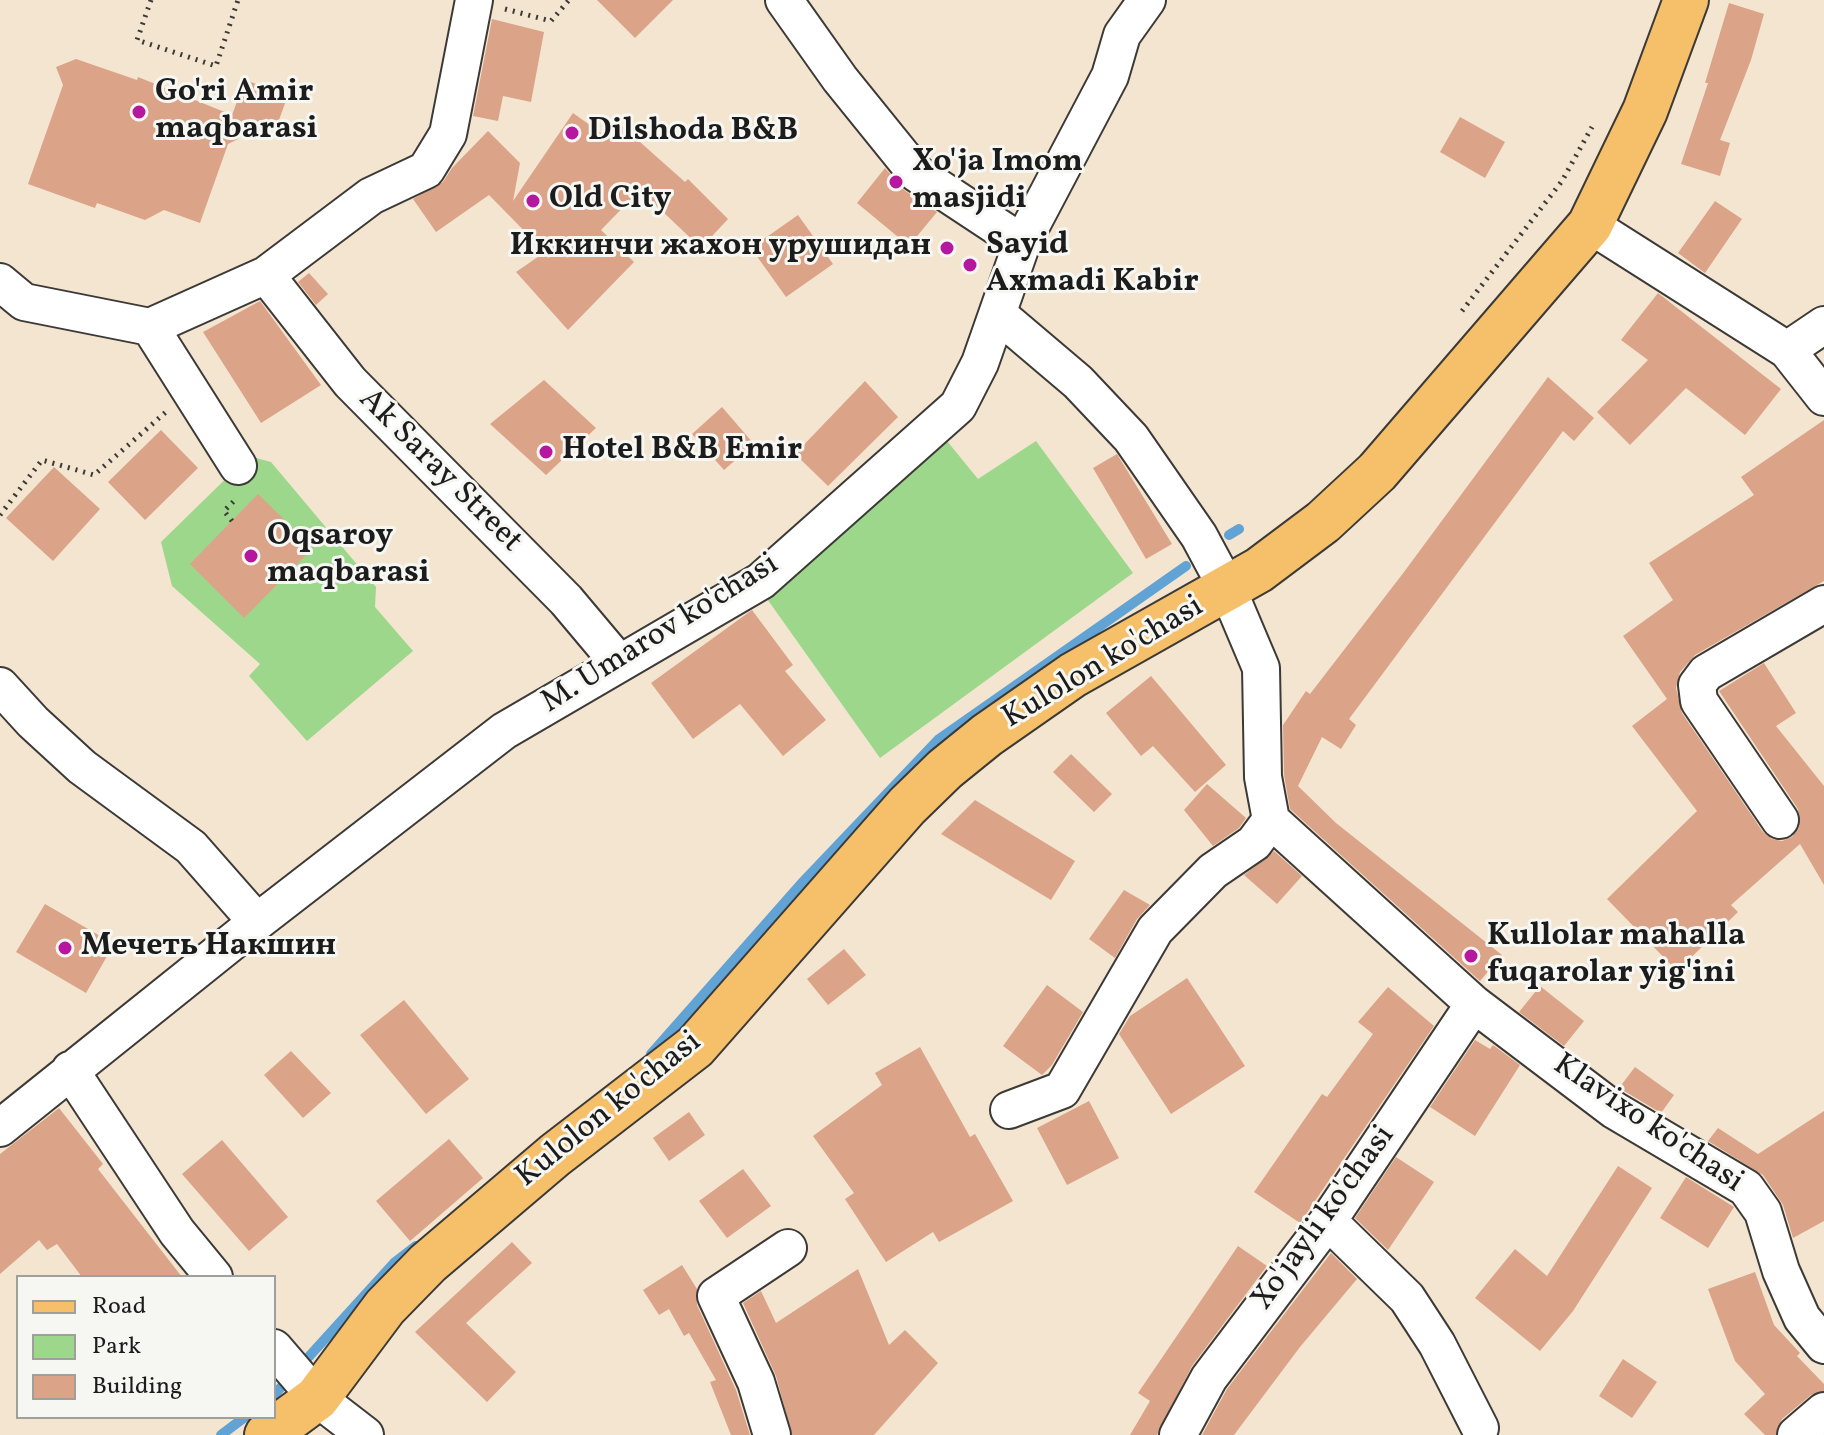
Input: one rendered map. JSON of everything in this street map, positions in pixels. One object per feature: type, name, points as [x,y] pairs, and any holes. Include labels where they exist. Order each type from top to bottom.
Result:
[{"type":"main road","name":"Kulolon ko'chasi","points":[[276,1416],[296,1373],[385,1307],[428,1263],[555,1155],[695,1047],[907,806],[945,769],[987,735],[1073,675],[1228,590],[1323,522],[1377,472],[1590,225],[1645,111],[1686,0]]},
{"type":"street","points":[[784,0],[840,79],[916,173],[1022,243]]},
{"type":"street","name":"M. Umarov ko'chasi","points":[[0,1128],[257,922],[504,731],[761,581],[958,406],[999,315],[1022,243],[1110,76],[1122,35],[1147,0]]},
{"type":"street","points":[[0,282],[24,302],[150,327],[266,275],[371,196],[426,170],[448,134],[487,4]]},
{"type":"street","points":[[1590,225],[1787,350],[1824,397]]},
{"type":"street","name":"Ak Saray Street","points":[[266,275],[350,382],[566,600],[619,663]]},
{"type":"street","points":[[999,315],[1078,382],[1131,438],[1199,536],[1228,590],[1261,668],[1263,777],[1271,820],[1254,843],[1213,871],[1155,930],[1062,1090],[1009,1110]]},
{"type":"street","points":[[1787,350],[1824,325]]},
{"type":"street","points":[[150,327],[238,466]]},
{"type":"street","points":[[1780,820],[1699,701],[1697,685],[1706,673],[1824,604]]},
{"type":"street","points":[[0,686],[33,722],[82,767],[191,847],[257,922]]},
{"type":"street","name":"Klavixo ko'chasi","points":[[1271,820],[1474,1004],[1614,1110],[1746,1188],[1763,1212],[1781,1271],[1802,1318],[1824,1345]]},
{"type":"street","name":"Xo'jayli ko'chasi","points":[[1178,1435],[1209,1378],[1328,1221],[1474,1004]]},
{"type":"street","points":[[70,1070],[177,1232],[212,1275]]},
{"type":"street","points":[[1328,1221],[1407,1298],[1437,1344],[1480,1428]]},
{"type":"street","points":[[772,1435],[756,1382],[716,1296],[788,1248]]},
{"type":"street","points":[[296,1373],[365,1435]]},
{"type":"street","points":[[1796,1435],[1824,1411]]},
{"type":"path","points":[[151,0],[137,40],[216,66],[238,0]]},
{"type":"path","points":[[487,4],[551,21],[569,0]]},
{"type":"path","points":[[1562,181],[1599,114]]},
{"type":"path","points":[[0,515],[42,460],[94,475],[190,391]]},
{"type":"green space","points":[[947,441],[978,479],[1036,441],[1133,573],[880,758],[765,596]]},
{"type":"green space","points":[[249,456],[271,462],[376,587],[375,607],[413,651],[307,741],[249,676],[260,664],[172,586],[161,542]]},
{"type":"building","points":[[597,0],[673,0],[635,38]]},
{"type":"building","points":[[1729,3],[1764,14],[1751,60],[1720,140],[1730,143],[1720,176],[1681,164],[1708,83],[1705,83]]},
{"type":"building","points":[[492,19],[544,32],[531,102],[503,96],[498,121],[473,116]]},
{"type":"building","name":"Go'ri Amir maqbarasi","points":[[76,59],[137,80],[138,77],[232,115],[245,80],[288,95],[275,131],[247,121],[238,139],[228,144],[200,223],[164,210],[145,220],[97,203],[95,208],[28,184],[63,85],[56,67]]},
{"type":"building","points":[[573,113],[608,138],[622,126],[685,182],[688,179],[728,219],[701,248],[640,190],[601,230],[634,262],[568,330],[516,272],[545,252],[489,195],[436,232],[413,199],[443,182],[452,168],[488,131],[520,163],[513,201]]},
{"type":"building","points":[[1460,117],[1505,142],[1485,178],[1440,152]]},
{"type":"building","name":"Xo'ja Imom masjidi","points":[[885,168],[904,190],[937,212],[909,246],[857,203]]},
{"type":"building","points":[[1715,201],[1742,219],[1705,273],[1678,253]]},
{"type":"building","points":[[798,215],[833,264],[786,297],[751,248]]},
{"type":"building","points":[[309,273],[328,294],[316,305],[298,282]]},
{"type":"building","points":[[1658,293],[1781,389],[1745,435],[1686,388],[1630,445],[1597,412],[1648,360],[1621,340]]},
{"type":"building","points":[[260,301],[321,385],[261,423],[203,332]]},
{"type":"building","points":[[1548,377],[1594,418],[1574,441],[1563,431],[1349,719],[1356,725],[1341,749],[1322,737],[1298,786],[1336,823],[1502,955],[1480,981],[1290,809],[1284,775],[1283,725],[1306,691],[1310,694],[1404,572]]},
{"type":"building","name":"Hotel B&B Emir","points":[[544,380],[596,428],[546,475],[490,424]]},
{"type":"building","points":[[865,381],[898,417],[828,486],[795,454]]},
{"type":"building","points":[[722,407],[754,444],[724,470],[692,434]]},
{"type":"building","points":[[1824,420],[1824,581],[1695,655],[1680,672],[1676,688],[1682,713],[1763,832],[1772,839],[1782,841],[1792,837],[1799,828],[1798,809],[1719,691],[1764,663],[1796,713],[1776,726],[1824,786],[1824,885],[1800,844],[1731,905],[1738,912],[1677,971],[1607,899],[1697,811],[1632,726],[1667,699],[1623,636],[1673,600],[1649,563],[1754,495],[1741,477]]},
{"type":"building","points":[[161,430],[198,468],[145,520],[108,482]]},
{"type":"building","points":[[1117,454],[1172,544],[1146,559],[1093,468]]},
{"type":"building","points":[[54,467],[100,509],[53,561],[6,518]]},
{"type":"building","name":"Oqsaroy maqbarasi","points":[[258,494],[313,548],[244,618],[190,564]]},
{"type":"building","points":[[752,610],[793,665],[785,671],[826,720],[783,756],[740,704],[693,739],[651,683]]},
{"type":"building","points":[[1151,676],[1226,765],[1195,792],[1153,746],[1141,756],[1106,713]]},
{"type":"building","points":[[1071,754],[1112,794],[1094,812],[1053,772]]},
{"type":"building","points":[[1207,784],[1246,818],[1239,828],[1213,846],[1184,810]]},
{"type":"building","points":[[975,800],[1075,861],[1051,900],[941,834]]},
{"type":"building","points":[[1274,851],[1302,876],[1277,904],[1244,875]]},
{"type":"building","points":[[1124,890],[1150,905],[1137,919],[1115,958],[1089,939]]},
{"type":"building","name":"Мечеть Накшин","points":[[45,904],[114,944],[86,993],[16,952]]},
{"type":"building","points":[[844,949],[866,975],[828,1005],[807,979]]},
{"type":"building","points":[[1187,978],[1245,1066],[1171,1114],[1119,1034],[1130,1016]]},
{"type":"building","points":[[1047,985],[1083,1012],[1052,1065],[1042,1075],[1003,1046]]},
{"type":"building","points":[[1540,986],[1584,1021],[1564,1046],[1519,1012]]},
{"type":"building","points":[[1388,987],[1434,1026],[1300,1223],[1254,1192],[1322,1094],[1327,1097],[1373,1034],[1358,1022]]},
{"type":"building","points":[[404,1000],[469,1079],[426,1114],[360,1035]]},
{"type":"building","points":[[1475,1040],[1490,1049],[1493,1045],[1520,1065],[1475,1136],[1430,1107]]},
{"type":"building","points":[[920,1047],[970,1137],[975,1134],[1013,1201],[939,1242],[933,1232],[886,1262],[845,1199],[854,1193],[813,1136],[882,1085],[875,1073]]},
{"type":"building","points":[[291,1051],[331,1093],[303,1118],[264,1075]]},
{"type":"building","points":[[1635,1067],[1674,1095],[1661,1113],[1619,1088]]},
{"type":"building","points":[[1089,1101],[1119,1158],[1067,1185],[1037,1128]]},
{"type":"building","points":[[59,1108],[103,1164],[98,1169],[180,1275],[80,1275],[57,1244],[47,1250],[39,1240],[0,1274],[0,1154]]},
{"type":"building","points":[[1824,1111],[1824,1221],[1793,1238],[1783,1205],[1763,1175],[1708,1141],[1718,1128],[1758,1154]]},
{"type":"building","points":[[689,1112],[705,1135],[669,1161],[653,1138]]},
{"type":"building","points":[[449,1139],[483,1178],[410,1241],[376,1201]]},
{"type":"building","points":[[222,1140],[288,1217],[249,1251],[182,1174]]},
{"type":"building","points":[[1396,1157],[1434,1182],[1388,1250],[1355,1218]]},
{"type":"building","points":[[1618,1166],[1652,1188],[1573,1311],[1540,1351],[1475,1298],[1515,1249],[1547,1276]]},
{"type":"building","points":[[743,1169],[771,1206],[727,1238],[699,1201]]},
{"type":"building","points":[[1686,1177],[1734,1207],[1708,1248],[1660,1218]]},
{"type":"building","points":[[512,1242],[532,1263],[466,1323],[516,1372],[487,1402],[415,1332]]},
{"type":"building","points":[[1238,1246],[1267,1266],[1192,1366],[1157,1435],[1130,1435],[1150,1401],[1138,1393]]},
{"type":"building","points":[[1331,1253],[1357,1279],[1300,1347],[1234,1435],[1202,1435],[1227,1389]]},
{"type":"building","points":[[682,1265],[697,1289],[697,1305],[736,1390],[750,1435],[731,1435],[710,1382],[716,1380],[689,1333],[684,1336],[669,1309],[659,1315],[643,1290]]},
{"type":"building","points":[[858,1269],[889,1345],[905,1330],[938,1363],[874,1435],[792,1435],[776,1376],[743,1303],[761,1291],[776,1323]]},
{"type":"building","points":[[1755,1272],[1774,1325],[1800,1353],[1797,1356],[1824,1384],[1824,1391],[1811,1395],[1782,1419],[1776,1435],[1765,1435],[1744,1414],[1765,1394],[1735,1361],[1708,1289]]},
{"type":"building","points":[[1623,1359],[1657,1382],[1632,1418],[1599,1396]]},
{"type":"waterway","points":[[1229,535],[1239,529]]},
{"type":"waterway","points":[[651,1054],[801,884],[939,739],[1186,566]]},
{"type":"waterway","points":[[276,1393],[394,1263],[416,1246]]},
{"type":"waterway","points":[[221,1435],[242,1419]]},
{"type":"place","name":"Go'ri Amir maqbarasi","points":[[139,112]]},
{"type":"place","name":"Dilshoda B&B","points":[[572,133]]},
{"type":"place","name":"Xo'ja Imom masjidi","points":[[896,182]]},
{"type":"place","name":"Old City","points":[[533,201]]},
{"type":"place","name":"Иккинчи жахон урушидан","points":[[947,248]]},
{"type":"place","name":"Sayid Axmadi Kabir","points":[[970,265]]},
{"type":"place","name":"Hotel B&B Emir","points":[[546,452]]},
{"type":"place","name":"Oqsaroy maqbarasi","points":[[251,556]]},
{"type":"place","name":"Мечеть Накшин","points":[[65,948]]},
{"type":"place","name":"Kullolar mahalla fuqarolar yig'ini","points":[[1471,956]]}]
